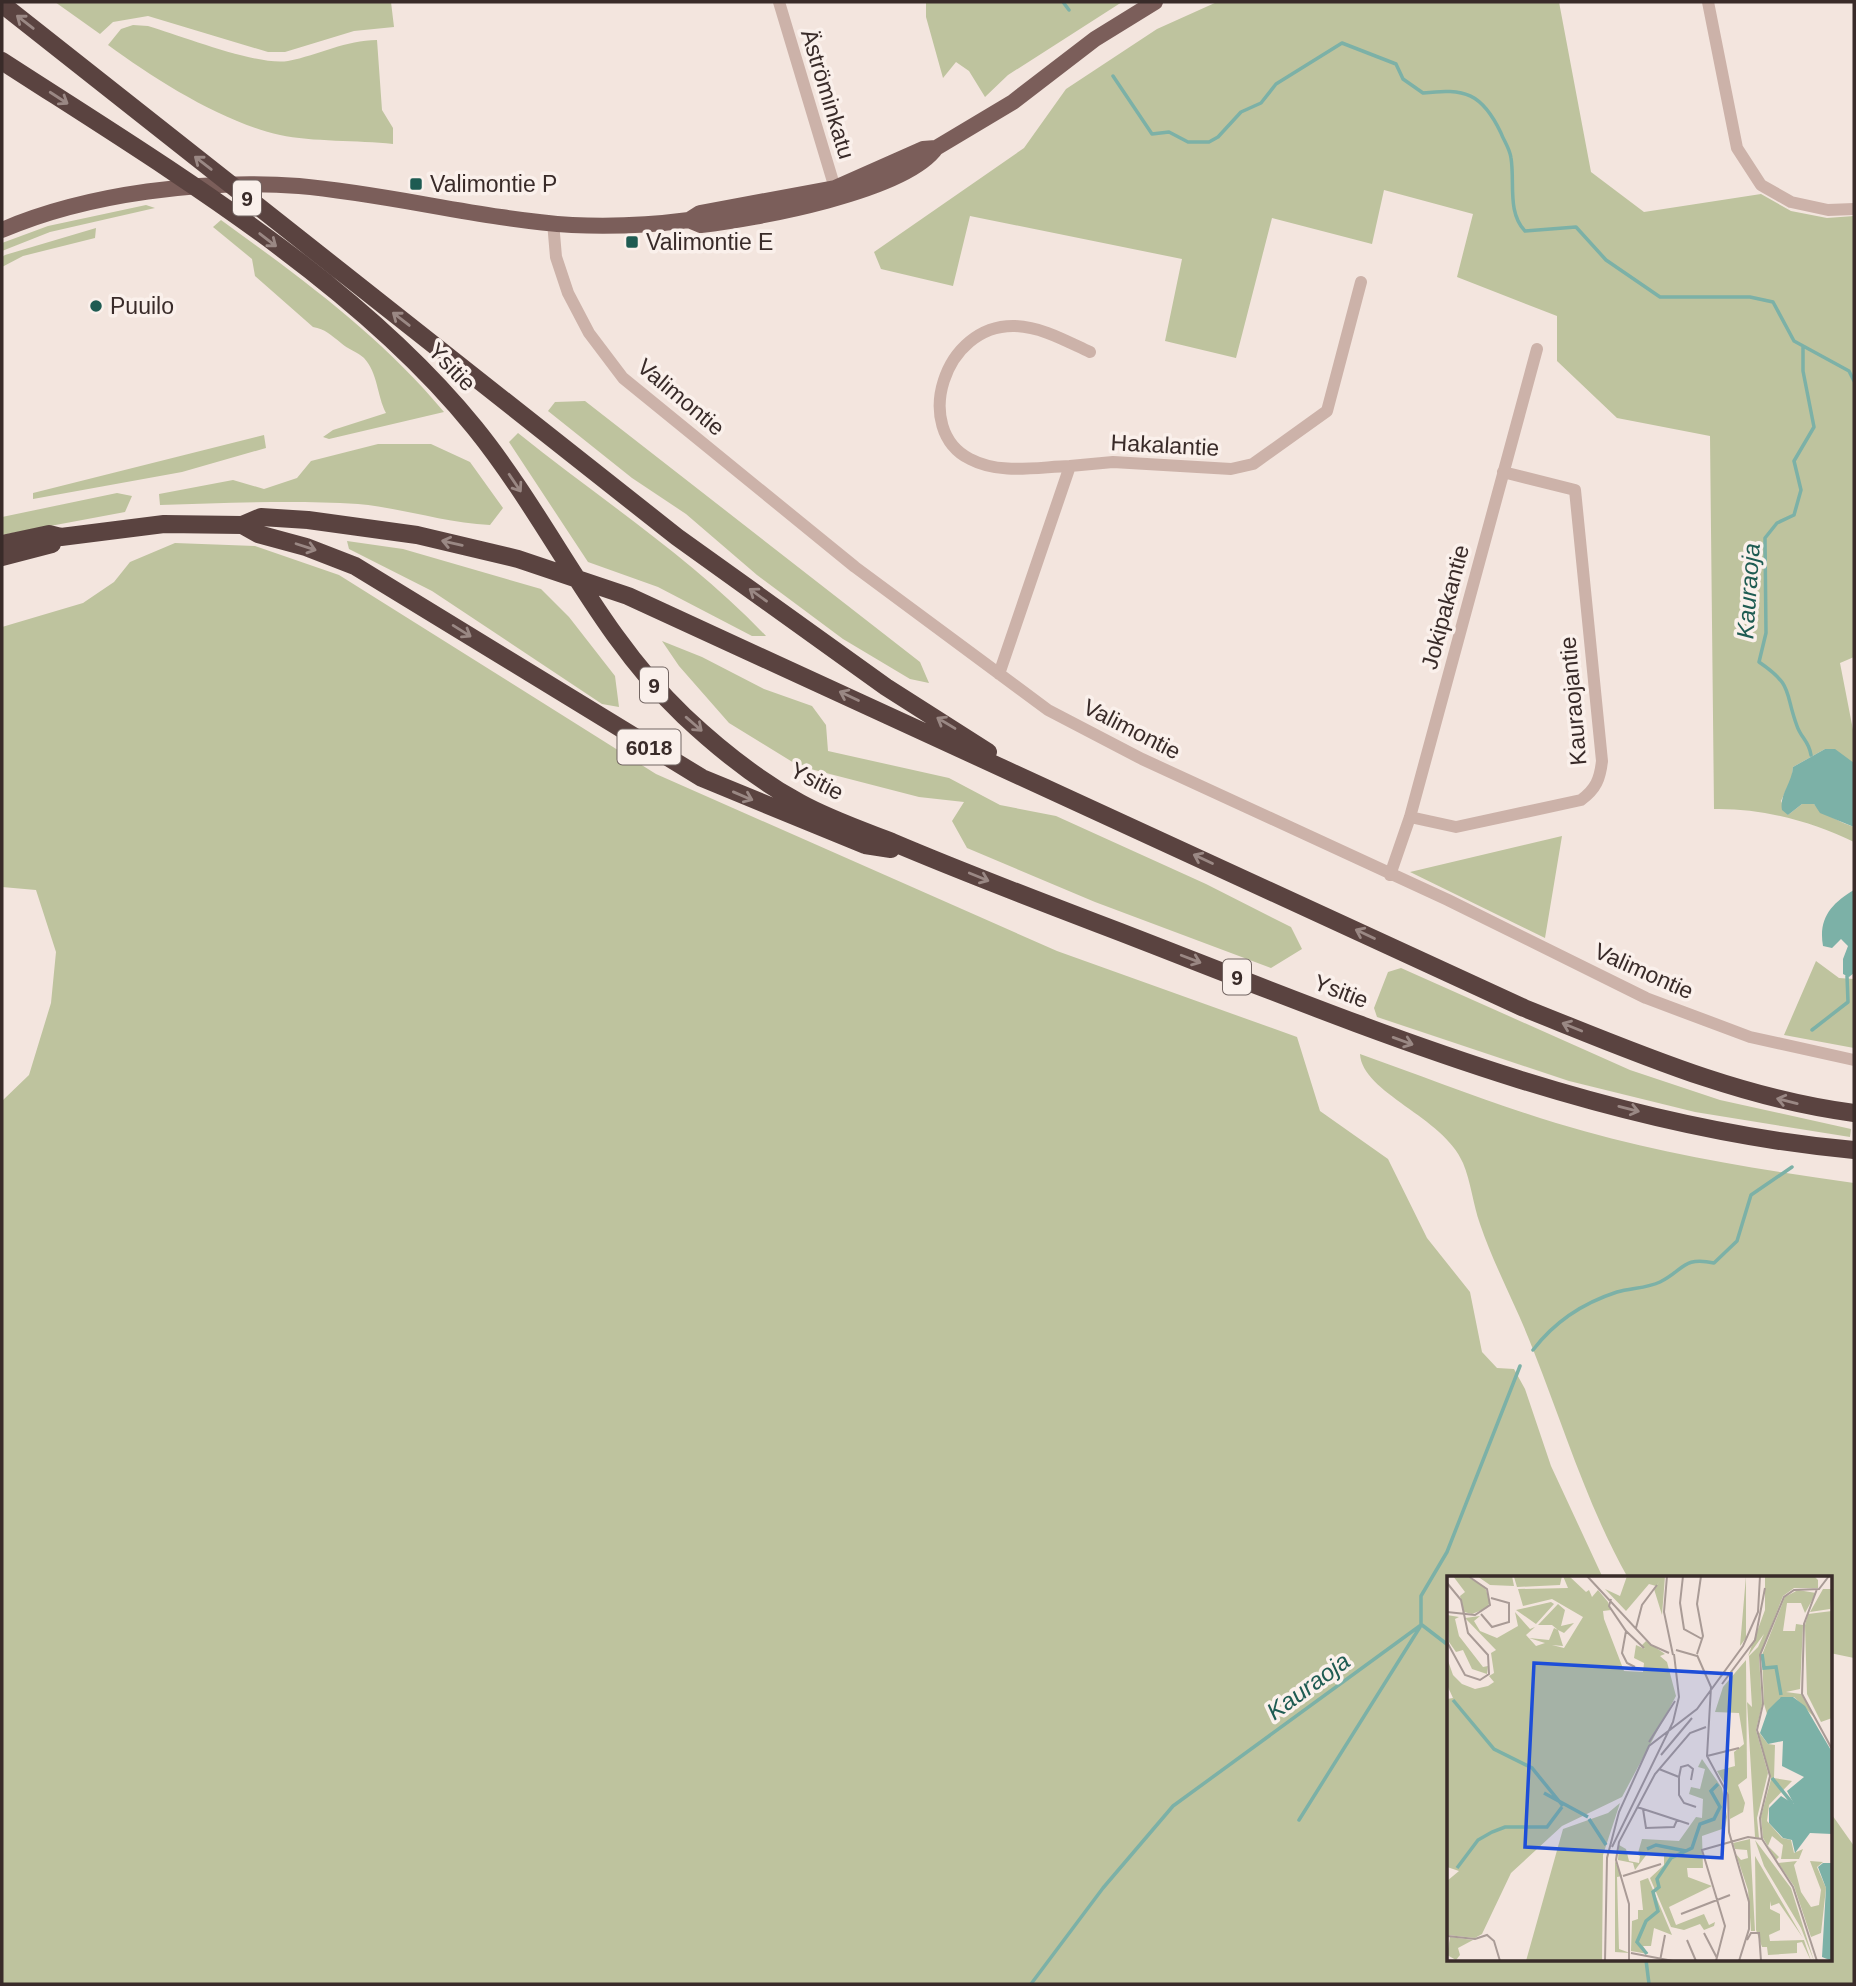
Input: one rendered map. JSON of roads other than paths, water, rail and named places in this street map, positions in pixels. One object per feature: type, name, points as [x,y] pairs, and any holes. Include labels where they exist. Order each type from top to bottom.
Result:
[{"type":"highway","name":"9","points":[[2,4],[677,537],[886,687],[957,729],[1021,776],[1524,1008],[1670,1067],[1754,1094],[1810,1107],[1854,1113]]},
{"type":"highway","name":"Ysitie","points":[[2,61],[120,137],[259,233],[378,326],[475,428],[504,467],[611,631],[643,673],[686,718],[743,766],[804,806],[915,852],[1453,1059],[1563,1093],[1671,1120],[1854,1150]]},
{"type":"highway","name":"6018","points":[[2,544],[49,534],[61,537],[164,524],[242,525],[261,517],[320,521],[417,535],[518,559],[628,596],[1021,776]]},
{"type":"highway","name":"6018","points":[[242,525],[258,534],[306,547],[355,566],[702,778],[865,845],[915,852]]},
{"type":"highway","name":"6018","points":[[2,557],[51,545],[61,537]]},
{"type":"main road","points":[[2,230],[50,212],[142,193],[297,186],[552,222],[632,224],[689,220],[701,225],[726,222],[837,193],[908,170],[928,159],[936,148],[1013,102],[1095,39],[1155,2]]},
{"type":"street","name":"Äströminkatu","points":[[779,2],[837,193]]},
{"type":"street","points":[[1708,2],[1737,148],[1761,185],[1791,202],[1828,210],[1854,209]]},
{"type":"street","name":"Valimontie","points":[[552,222],[556,257],[568,293],[589,333],[623,378],[855,567],[1048,710],[1142,759],[1646,998],[1750,1037],[1854,1060]]},
{"type":"street","name":"Hakalantie","points":[[1090,352],[1044,331],[1014,326],[983,331],[951,360],[941,386],[940,408],[948,437],[967,458],[994,469],[1113,462],[1231,470],[1252,464],[1327,411],[1361,282]]},
{"type":"street","name":"Jokipakantie","points":[[1390,875],[1410,817],[1537,349]]},
{"type":"street","points":[[999,674],[1070,466]]},
{"type":"street","name":"Kauraojantie","points":[[1410,817],[1456,827],[1581,800],[1593,791],[1600,777],[1602,761],[1575,490],[1503,472]]},
{"type":"water","points":[[1825,749],[1835,749],[1854,763],[1854,827],[1820,813],[1814,804],[1802,804],[1788,815],[1782,810],[1782,799],[1793,767]]},
{"type":"water","points":[[1854,890],[1854,973],[1849,977],[1843,974],[1843,959],[1848,946],[1841,939],[1832,948],[1823,946],[1822,936],[1828,912]]},
{"type":"waterway","points":[[1063,2],[1069,10]]},
{"type":"waterway","points":[[1113,76],[1152,134],[1169,132],[1188,142],[1209,142],[1218,137],[1241,112],[1261,103],[1276,84],[1342,43],[1396,64],[1403,79],[1423,93],[1461,93],[1471,96],[1487,109],[1509,151],[1514,206],[1519,223],[1525,231],[1576,227],[1606,260],[1660,297],[1750,297],[1773,302],[1794,341],[1849,371],[1854,381]]},
{"type":"waterway","name":"Kauraoja","points":[[1803,347],[1803,371],[1814,427],[1794,461],[1801,490],[1794,515],[1777,523],[1765,538],[1766,633],[1759,662],[1783,684],[1797,726],[1809,746],[1811,755]]},
{"type":"waterway","name":"Kauraoja","points":[[1812,1030],[1848,1002],[1847,976]]},
{"type":"waterway","name":"Kauraoja","points":[[1533,1350],[1560,1322],[1593,1302],[1617,1292],[1655,1284],[1684,1265],[1696,1261],[1714,1263],[1737,1241],[1751,1195],[1792,1167]]},
{"type":"waterway","name":"Kauraoja","points":[[1421,1625],[1421,1596],[1447,1552],[1520,1366]]},
{"type":"waterway","name":"Kauraoja","points":[[1031,1984],[1103,1888],[1173,1806],[1421,1625]]},
{"type":"waterway","points":[[1422,1625],[1447,1644]]},
{"type":"waterway","points":[[1299,1820],[1420,1627]]},
{"type":"waterway","points":[[1646,1962],[1649,1984]]},
{"type":"place","name":"Valimontie P","points":[[416,184]]},
{"type":"place","name":"Valimontie E","points":[[632,242]]},
{"type":"place","name":"Puuilo","points":[[96,306]]}]
